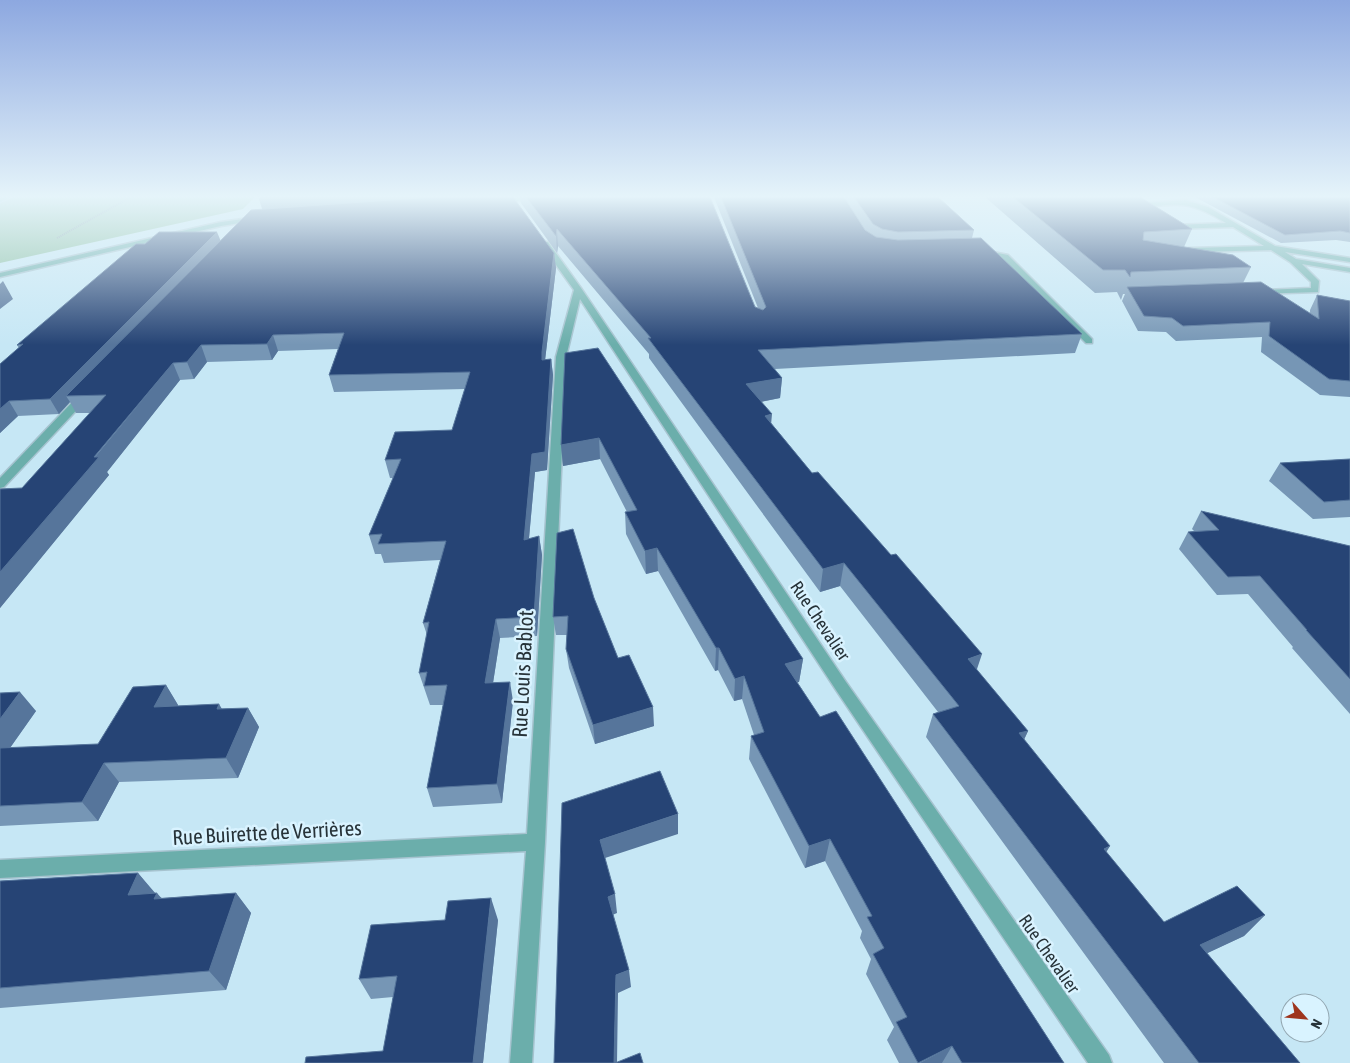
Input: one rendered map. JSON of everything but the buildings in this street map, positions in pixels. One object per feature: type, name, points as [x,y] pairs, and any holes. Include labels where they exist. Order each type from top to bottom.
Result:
[{"type":"street","points":[[0,275],[123,247]]},
{"type":"street","name":"Rue Chevalier","points":[[547,247],[578,290],[841,686],[1101,1063]]},
{"type":"street","points":[[1187,247],[1207,260]]},
{"type":"street","points":[[1255,293],[1315,290],[1315,281],[1293,260],[1272,248]]},
{"type":"street","points":[[1192,250],[1272,248],[1350,260]]},
{"type":"street","points":[[980,251],[1005,257],[1089,341]]},
{"type":"street","points":[[1293,260],[1350,270]]},
{"type":"street","name":"Rue Louis Bablot","points":[[521,1063],[536,842],[561,357],[578,290]]},
{"type":"street","points":[[0,485],[88,392]]},
{"type":"street","name":"Rue Buirette de Verrières","points":[[0,869],[536,842]]},
{"type":"green space","points":[[0,247],[74,247],[0,263]]}]
